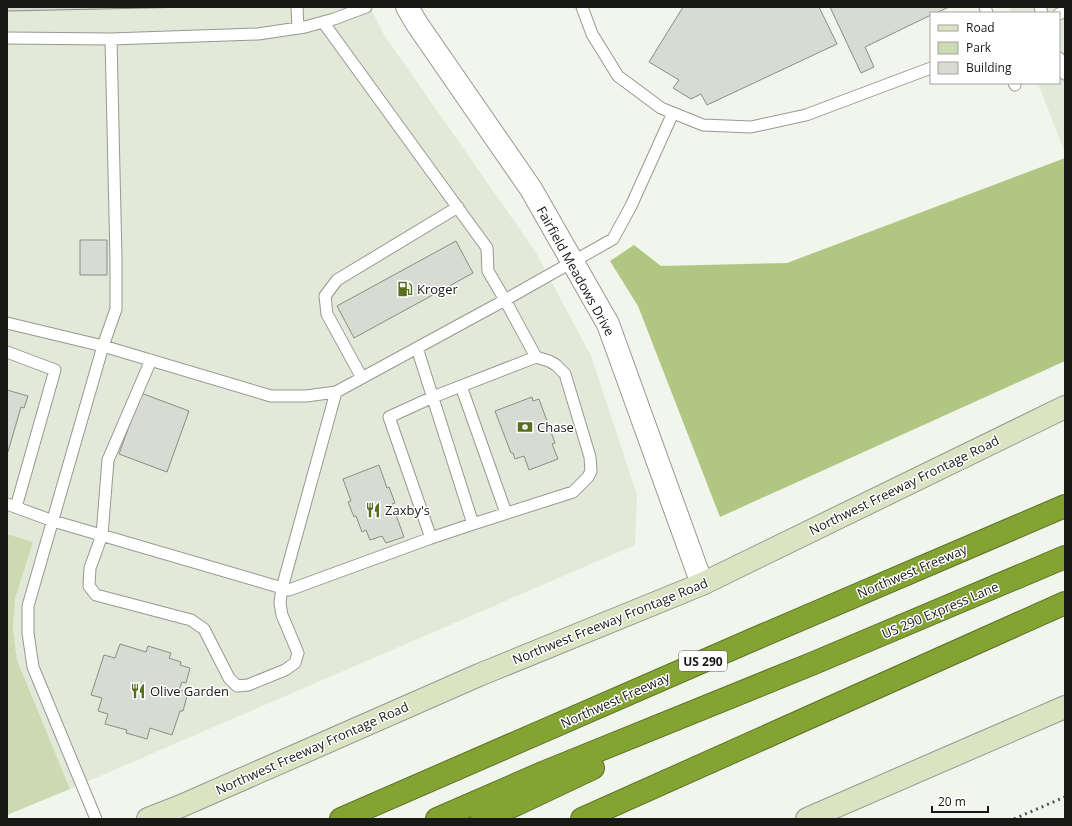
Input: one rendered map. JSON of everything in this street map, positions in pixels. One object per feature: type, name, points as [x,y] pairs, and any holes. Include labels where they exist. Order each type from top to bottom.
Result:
[{"type":"highway","name":"Northwest Freeway","points":[[341,819],[752,640],[1065,506]]},
{"type":"highway","name":"US 290 Express Lane","points":[[814,663],[1065,557]]},
{"type":"highway","points":[[582,819],[1065,602]]},
{"type":"highway","points":[[437,819],[552,770],[814,663]]},
{"type":"highway","points":[[482,819],[814,663]]},
{"type":"main road","name":"Northwest Freeway Frontage Road","points":[[148,819],[181,806],[479,675],[702,584],[1065,407]]},
{"type":"main road","points":[[807,819],[1065,707]]},
{"type":"street","name":"Fairfield Meadows Drive","points":[[407,7],[417,24],[531,189],[608,324],[702,584]]},
{"type":"lane","points":[[297,7],[298,28]]},
{"type":"lane","points":[[7,38],[110,39],[258,34],[305,27],[334,19],[366,7]]},
{"type":"lane","points":[[582,7],[592,34],[618,76],[661,108],[703,126],[751,127],[806,115],[930,68]]},
{"type":"lane","points":[[323,22],[487,248],[488,271],[536,357]]},
{"type":"lane","points":[[96,819],[33,667],[28,634],[28,606],[103,346],[116,309],[110,39]]},
{"type":"lane","points":[[1060,61],[1065,74]]},
{"type":"lane","points":[[7,324],[103,346],[271,396],[306,396],[336,392],[613,239],[631,206],[672,113]]},
{"type":"lane","points":[[362,378],[327,314],[325,296],[337,280],[458,207]]},
{"type":"lane","points":[[417,348],[474,524]]},
{"type":"lane","points":[[7,352],[55,370],[11,506],[53,521],[289,590],[431,538],[573,492],[588,477],[591,471],[590,457],[565,374],[549,360],[536,357],[433,397],[389,417],[431,538]]},
{"type":"lane","points":[[151,360],[108,460],[102,535],[90,568],[89,586],[96,595],[191,620],[204,629],[229,678],[236,686],[248,685],[285,670],[295,663],[298,653],[282,614],[280,603],[282,588],[336,392]]},
{"type":"lane","points":[[461,386],[506,513]]},
{"type":"shaded area","points":[[7,7],[370,7],[384,35],[535,251],[591,356],[637,495],[635,545],[70,789],[17,660],[13,629],[15,599],[33,542],[7,534]]},
{"type":"shaded area","points":[[1009,7],[1065,7],[1065,153],[1038,84],[1060,84],[1060,12],[1012,12]]},
{"type":"green space","points":[[1065,158],[1065,361],[720,517],[638,306],[610,261],[634,245],[661,266],[787,263]]},
{"type":"green space","points":[[7,534],[33,542],[15,599],[13,629],[17,660],[70,789],[7,815]]},
{"type":"building","points":[[7,7],[193,7],[7,11]]},
{"type":"building","points":[[683,7],[819,7],[837,44],[707,105],[701,94],[691,99],[673,88],[679,80],[649,62]]},
{"type":"building","points":[[830,7],[949,7],[938,12],[930,12],[930,15],[865,47],[874,67],[861,73]]},
{"type":"building","points":[[80,240],[107,240],[107,275],[80,275]]},
{"type":"building","name":"Kroger","points":[[456,241],[473,273],[354,338],[337,306]]},
{"type":"building","points":[[7,390],[28,396],[24,408],[21,407],[7,455]]},
{"type":"building","points":[[141,393],[189,411],[167,472],[119,454]]},
{"type":"building","name":"Chase","points":[[532,397],[533,401],[539,399],[555,443],[552,444],[558,459],[529,470],[524,456],[515,459],[513,453],[511,453],[495,411]]},
{"type":"building","name":"Zaxby's","points":[[379,465],[387,488],[389,487],[395,503],[392,504],[404,537],[386,543],[382,536],[370,540],[366,530],[362,532],[356,516],[354,517],[348,502],[351,501],[343,479]]},
{"type":"building","name":"Olive Garden","points":[[120,644],[146,652],[148,646],[171,653],[169,658],[181,662],[180,665],[190,668],[186,683],[182,682],[179,690],[188,692],[183,711],[180,711],[172,735],[150,728],[147,739],[126,733],[127,730],[105,724],[108,714],[98,711],[102,698],[91,695],[104,655],[115,658]]},
{"type":"railway","points":[[1014,819],[1065,797]]},
{"type":"place","name":"Kroger","points":[[405,289]]},
{"type":"place","name":"Chase","points":[[525,427]]},
{"type":"place","name":"Zaxby's","points":[[373,510]]},
{"type":"place","name":"Olive Garden","points":[[138,691]]}]
